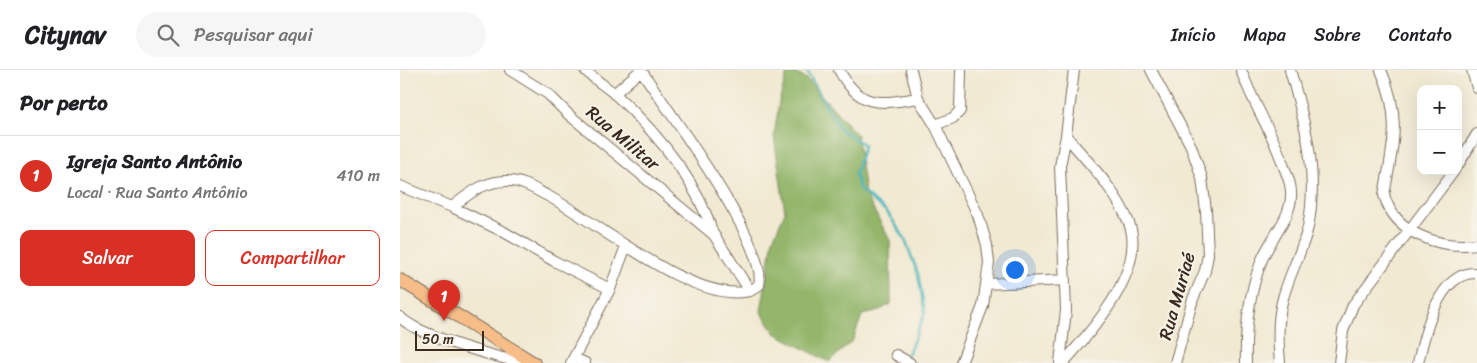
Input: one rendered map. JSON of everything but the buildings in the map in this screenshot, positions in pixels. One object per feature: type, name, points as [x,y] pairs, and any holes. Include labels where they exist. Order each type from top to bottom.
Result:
[{"type":"main road","points":[[400,280],[534,363]]},
{"type":"street","name":"Rua Militar","points":[[510,70],[548,94],[574,119],[714,235]]},
{"type":"street","points":[[585,70],[614,94],[658,138],[706,209],[714,235],[750,291]]},
{"type":"street","points":[[452,207],[471,192],[486,184],[510,180],[524,184],[570,208],[658,266],[705,286],[729,293],[750,291],[756,288],[760,278],[739,219],[641,70],[614,94]]},
{"type":"street","points":[[839,70],[858,96],[873,102],[884,103],[918,98]]},
{"type":"street","points":[[911,70],[918,98],[935,125],[978,215],[987,245],[987,284],[983,306],[961,363]]},
{"type":"street","points":[[935,125],[953,118],[960,111],[961,70]]},
{"type":"street","points":[[1061,363],[1066,310],[1060,217],[1060,166],[1066,136],[1074,70]]},
{"type":"street","name":"Rua Muriaé","points":[[1151,70],[1191,146],[1202,178],[1206,211],[1208,255],[1175,363]]},
{"type":"street","points":[[1241,70],[1282,160],[1291,186],[1288,212],[1261,262],[1254,283],[1248,310],[1246,363]]},
{"type":"street","points":[[1280,363],[1278,346],[1282,303],[1300,255],[1312,197],[1312,156],[1290,70]]},
{"type":"street","points":[[1381,70],[1389,88],[1395,122],[1384,195],[1387,205],[1408,230],[1444,244],[1462,246],[1477,244]]},
{"type":"street","points":[[1472,70],[1477,88]]},
{"type":"street","points":[[1462,159],[1477,134]]},
{"type":"street","points":[[1061,363],[1105,313],[1119,290],[1133,243],[1130,225],[1116,199],[1066,136]]},
{"type":"street","points":[[1339,363],[1343,331],[1354,305],[1408,230],[1451,175]]},
{"type":"street","points":[[400,186],[452,207],[504,232],[610,289]]},
{"type":"street","points":[[585,363],[572,361],[610,289],[626,246]]},
{"type":"street","points":[[1418,363],[1428,320],[1443,294],[1458,279],[1477,273]]},
{"type":"street","points":[[987,284],[1065,280]]},
{"type":"street","points":[[400,317],[430,333],[480,353],[524,363]]},
{"type":"street","points":[[477,363],[480,353]]},
{"type":"green space","points":[[788,70],[807,79],[857,135],[865,194],[890,240],[891,304],[876,312],[862,315],[853,340],[829,362],[775,333],[761,312],[773,239],[785,212],[774,136],[779,102]]},
{"type":"waterway","points":[[806,70],[840,129],[864,145],[855,175],[860,190],[887,212],[905,239],[918,274],[925,313],[906,359]]},
{"type":"place","name":"Igreja Santo Antônio","points":[[444,321]]}]
